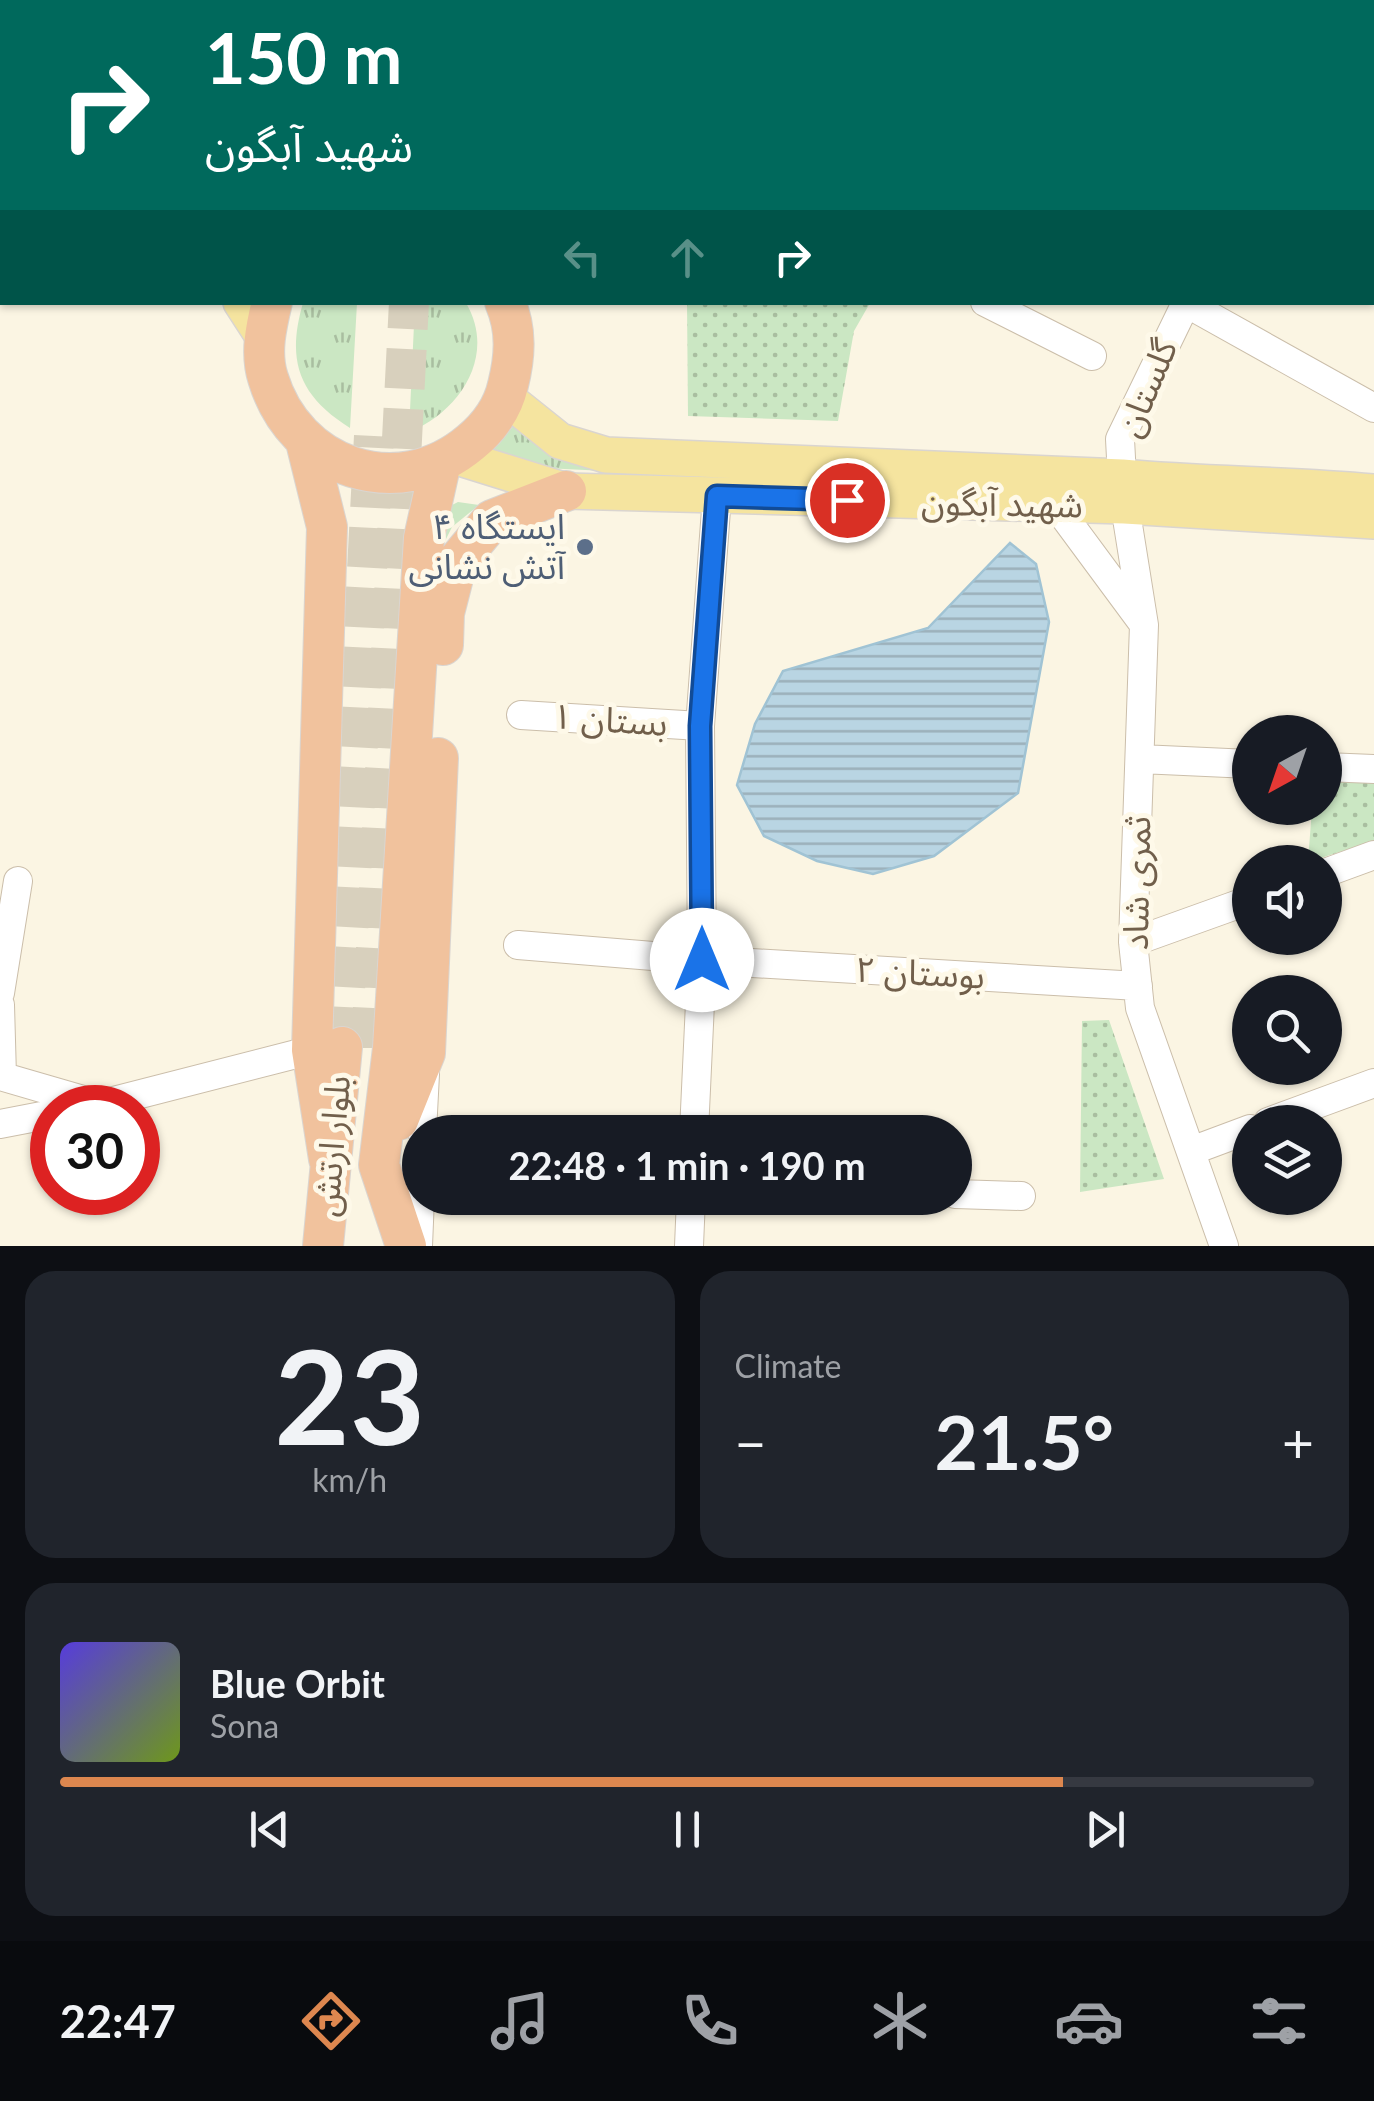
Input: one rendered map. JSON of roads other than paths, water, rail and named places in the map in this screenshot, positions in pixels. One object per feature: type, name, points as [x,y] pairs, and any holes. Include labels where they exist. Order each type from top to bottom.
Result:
[{"type":"highway","points":[[268,319],[266,375],[281,412],[306,442],[352,468],[378,473],[405,472],[448,459],[484,430],[505,397],[515,359],[507,305]]},
{"type":"highway","points":[[306,442],[327,527],[341,1048]]},
{"type":"highway","points":[[406,1246],[379,1165],[393,1048],[424,538],[448,459]]},
{"type":"highway","points":[[379,1165],[426,1053],[444,613],[457,562],[492,520],[566,491]]},
{"type":"highway","name":"بلوار ارتش","points":[[324,1246],[341,1048]]},
{"type":"highway","name":"بلوار ارتش","points":[[341,1048],[379,1165],[377,1246]]},
{"type":"main road","points":[[246,305],[268,319]]},
{"type":"main road","name":"شهید آبگون","points":[[505,397],[560,441],[606,455],[1057,507],[1175,482],[1300,485],[1374,492]]},
{"type":"main road","name":"شهید آبگون","points":[[448,459],[566,491],[717,496],[880,484],[1123,492],[1374,521]]},
{"type":"street","points":[[991,305],[1092,356]]},
{"type":"street","name":"گلستان","points":[[1123,492],[1120,438],[1185,305]]},
{"type":"street","points":[[1191,305],[1374,408]]},
{"type":"street","name":"ثمری شاد","points":[[1123,492],[1144,626],[1134,942],[1140,1008],[1224,1246]]},
{"type":"street","points":[[695,1115],[702,960],[700,726],[717,496]]},
{"type":"street","points":[[1057,507],[1144,626]]},
{"type":"street","name":"بستان ۱","points":[[520,714],[700,726]]},
{"type":"street","points":[[1140,759],[1232,763]]},
{"type":"street","points":[[1342,768],[1374,769]]},
{"type":"street","points":[[1342,866],[1374,855]]},
{"type":"street","points":[[0,994],[18,880]]},
{"type":"street","points":[[1134,942],[1232,907]]},
{"type":"street","name":"بوستان ۲","points":[[518,945],[1138,986]]},
{"type":"street","points":[[0,1005],[1,1076],[30,1085]]},
{"type":"street","points":[[160,1090],[341,1048]]},
{"type":"street","points":[[423,1115],[426,1053]]},
{"type":"street","points":[[1315,1105],[1374,1084]]},
{"type":"street","points":[[0,1124],[30,1118]]},
{"type":"street","points":[[1190,1151],[1232,1136]]},
{"type":"street","points":[[972,1195],[1021,1196]]},
{"type":"street","points":[[418,1246],[419,1215]]},
{"type":"street","points":[[689,1246],[690,1215]]},
{"type":"water","points":[[1010,543],[1036,564],[1049,622],[1018,793],[934,856],[873,874],[817,861],[764,836],[737,785],[755,724],[783,671],[928,628]]},
{"type":"tunnel","points":[[371,1048],[409,305]]},
{"type":"tunnel","points":[[342,1047],[374,436]]},
{"type":"place","name":"ایستگاه ۴ آتش نشانی","points":[[585,547]]}]
